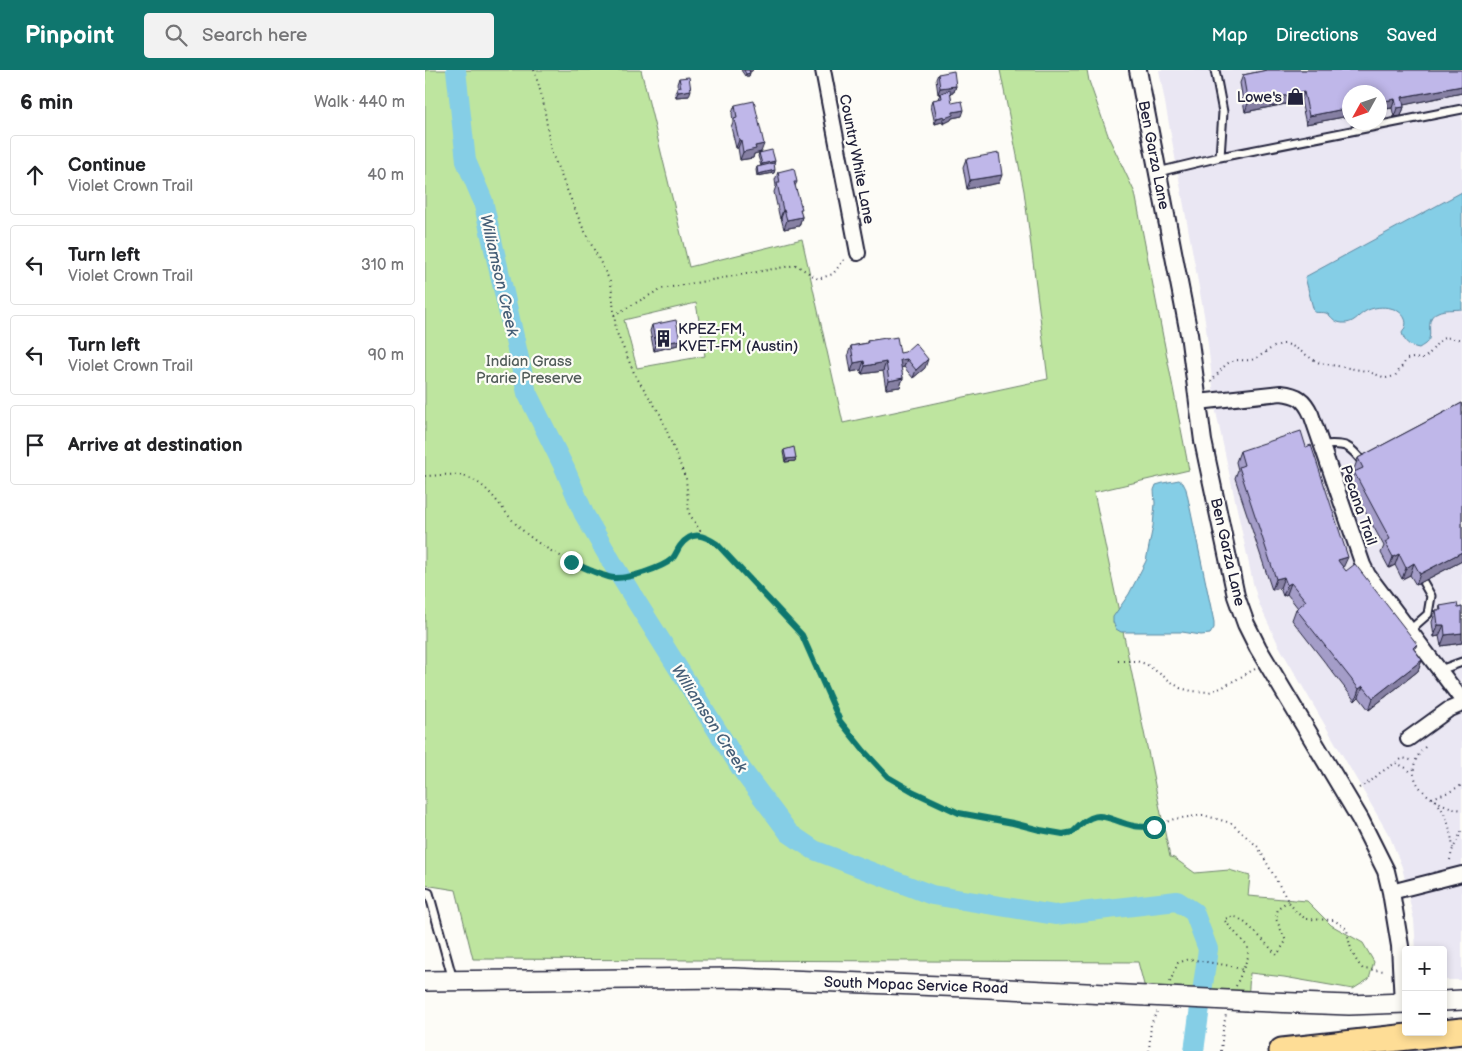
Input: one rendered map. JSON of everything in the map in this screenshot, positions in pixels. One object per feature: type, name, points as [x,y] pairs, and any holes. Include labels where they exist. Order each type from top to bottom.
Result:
[{"type":"highway","points":[[1282,1051],[1462,1031]]},
{"type":"main road","name":"South Mopac Service Road","points":[[425,981],[734,978],[1147,996],[1242,994],[1349,1006],[1402,1003]]},
{"type":"main road","points":[[1447,1001],[1462,1000]]},
{"type":"street","name":"Country White Lane","points":[[823,70],[857,250]]},
{"type":"street","name":"Ben Garza Lane","points":[[1138,70],[1189,334],[1203,441],[1236,596],[1246,624],[1258,648],[1360,820],[1386,871],[1400,946],[1403,991]]},
{"type":"street","name":"Pecana Trail","points":[[1198,402],[1281,393],[1290,394],[1306,403],[1368,575],[1462,702]]},
{"type":"street","points":[[1409,738],[1462,702]]},
{"type":"street","points":[[1391,892],[1462,874]]},
{"type":"lane","points":[[1215,70],[1223,112],[1220,157]]},
{"type":"lane","points":[[1158,172],[1220,157],[1462,108]]},
{"type":"lane","points":[[1322,445],[1338,444],[1353,449],[1364,464]]},
{"type":"lane","points":[[1409,630],[1428,614],[1431,596],[1423,582]]},
{"type":"lane","points":[[1440,670],[1462,662]]},
{"type":"lane","points":[[425,892],[429,893],[454,980]]},
{"type":"path","points":[[534,70],[543,100],[551,151],[582,226],[611,283],[616,332],[635,375],[660,414],[686,478],[689,513],[703,535],[717,544],[802,635],[840,721],[888,777],[914,792],[959,813],[1063,834],[1073,832],[1093,816],[1109,817],[1135,826],[1154,827],[1174,819],[1203,815],[1231,823],[1258,847],[1288,901],[1297,913],[1306,919],[1334,920],[1347,929],[1349,944],[1355,961],[1363,969],[1384,971]]},
{"type":"path","points":[[614,315],[661,289],[670,287],[796,265],[817,279],[833,274],[845,259],[857,250]]},
{"type":"path","points":[[1211,382],[1230,362],[1235,360],[1251,360],[1270,349],[1286,344],[1319,363],[1366,371],[1390,378],[1395,376],[1407,359],[1425,357],[1439,341],[1446,337],[1462,340]]},
{"type":"path","points":[[425,476],[462,475],[479,484],[495,496],[516,524],[539,544],[571,562],[613,578],[627,577],[658,566],[673,558],[681,545],[691,537],[703,535]]},
{"type":"path","points":[[1117,661],[1136,661],[1146,664],[1180,688],[1209,692],[1221,688],[1255,669]]},
{"type":"path","points":[[1413,774],[1414,761],[1425,747]]},
{"type":"path","points":[[1359,788],[1403,758],[1414,761]]},
{"type":"path","points":[[1395,763],[1413,774],[1417,783],[1443,809],[1453,848]]},
{"type":"path","points":[[1432,798],[1462,785]]},
{"type":"path","points":[[1438,803],[1446,807],[1462,810]]},
{"type":"path","points":[[1450,860],[1453,848],[1462,830]]},
{"type":"path","points":[[1242,994],[1248,947],[1224,920],[1229,917],[1236,917],[1243,921],[1277,955],[1286,941],[1276,919],[1277,908],[1288,901]]},
{"type":"path","points":[[1221,1051],[1227,1010]]},
{"type":"shaded area","points":[[1159,70],[1462,70],[1462,980],[1447,980],[1447,946],[1416,946],[1414,920],[1402,867],[1390,837],[1279,646],[1259,604],[1216,412],[1205,320]]},
{"type":"green space","name":"Indian Grass Prarie Preserve","points":[[425,70],[641,70],[689,267],[802,239],[843,423],[1048,379],[1024,191],[1000,70],[1087,70],[1109,138],[1135,193],[1189,470],[1094,492],[1170,857],[1195,873],[1229,870],[1250,876],[1248,896],[1307,901],[1331,925],[1363,943],[1374,962],[1369,979],[1353,989],[1250,973],[1248,1001],[1147,996],[1138,962],[473,959],[456,890],[425,885]],"holes":[[[696,303],[705,356],[637,368],[624,320]]]},
{"type":"water","points":[[1462,192],[1462,309],[1443,310],[1434,315],[1430,322],[1429,338],[1425,344],[1419,348],[1406,342],[1402,333],[1406,323],[1405,319],[1402,314],[1393,309],[1382,307],[1371,309],[1346,323],[1337,321],[1326,313],[1314,312],[1305,277]]},
{"type":"water","points":[[1179,480],[1186,489],[1214,628],[1210,634],[1201,635],[1182,632],[1121,632],[1116,629],[1113,617],[1129,594],[1146,561],[1153,526],[1154,490],[1156,485]]},
{"type":"building","points":[[744,70],[749,70],[750,73],[746,74]]},
{"type":"building","name":"Lowe's","points":[[1267,70],[1462,70],[1462,86],[1402,97],[1404,107],[1397,108],[1395,99],[1387,100],[1387,85],[1342,85],[1342,109],[1309,116],[1304,92],[1248,103],[1243,75]]},
{"type":"building","points":[[954,71],[956,86],[940,88],[938,74]]},
{"type":"building","points":[[689,77],[691,90],[678,92],[677,88],[681,87],[679,78]]},
{"type":"building","points":[[950,90],[952,103],[962,101],[964,110],[953,112],[953,115],[945,118],[944,116],[937,118],[933,100],[942,98],[941,93]]},
{"type":"building","points":[[754,101],[764,144],[755,146],[756,149],[743,152],[734,119],[737,118],[735,105]]},
{"type":"building","points":[[772,150],[775,161],[762,164],[759,153]]},
{"type":"building","points":[[999,153],[1002,175],[970,180],[966,159]]},
{"type":"building","points":[[774,163],[775,170],[758,174],[757,167]]},
{"type":"building","points":[[794,168],[797,182],[794,182],[802,209],[800,209],[802,217],[787,220],[777,183],[780,183],[778,172]]},
{"type":"building","name":"KPEZ-FM, KVET-FM (Austin)","points":[[676,320],[680,340],[656,345],[652,325]]},
{"type":"building","points":[[897,337],[900,353],[905,352],[915,343],[928,359],[916,370],[907,359],[900,360],[903,378],[889,381],[886,362],[865,366],[864,361],[854,363],[851,346],[868,343],[867,341]]},
{"type":"building","points":[[1462,403],[1462,552],[1420,574],[1414,563],[1406,568],[1399,554],[1393,557],[1385,542],[1390,539],[1354,472],[1363,468],[1358,458]]},
{"type":"building","points":[[1301,431],[1306,447],[1311,445],[1348,557],[1338,560],[1339,562],[1346,571],[1355,564],[1417,644],[1413,648],[1422,660],[1373,698],[1363,686],[1359,689],[1296,609],[1306,601],[1291,583],[1287,585],[1284,577],[1276,579],[1239,467],[1244,465],[1240,451]]},
{"type":"building","points":[[794,447],[796,458],[786,459],[784,450]]},
{"type":"building","points":[[1457,603],[1458,608],[1462,607],[1462,633],[1445,635],[1444,625],[1438,625],[1436,610],[1441,610],[1440,606]]},
{"type":"waterway","name":"Williamson Creek","points":[[456,70],[466,161],[483,201],[527,393],[565,469],[584,514],[614,566],[742,770],[789,833],[814,850],[932,895],[1055,915],[1177,901],[1194,912],[1208,949],[1194,1051]]},
{"type":"place","name":"Lowe's","points":[[1296,97]]},
{"type":"place","name":"KPEZ-FM, KVET-FM (Austin)","points":[[664,338]]},
{"type":"route","points":[[571,562],[613,578],[627,577],[658,566],[673,558],[681,545],[691,537],[703,535],[717,544],[802,635],[840,721],[888,777],[914,792],[959,813],[1040,830],[1063,834],[1073,832],[1093,816],[1109,817],[1135,826],[1154,827]]}]
